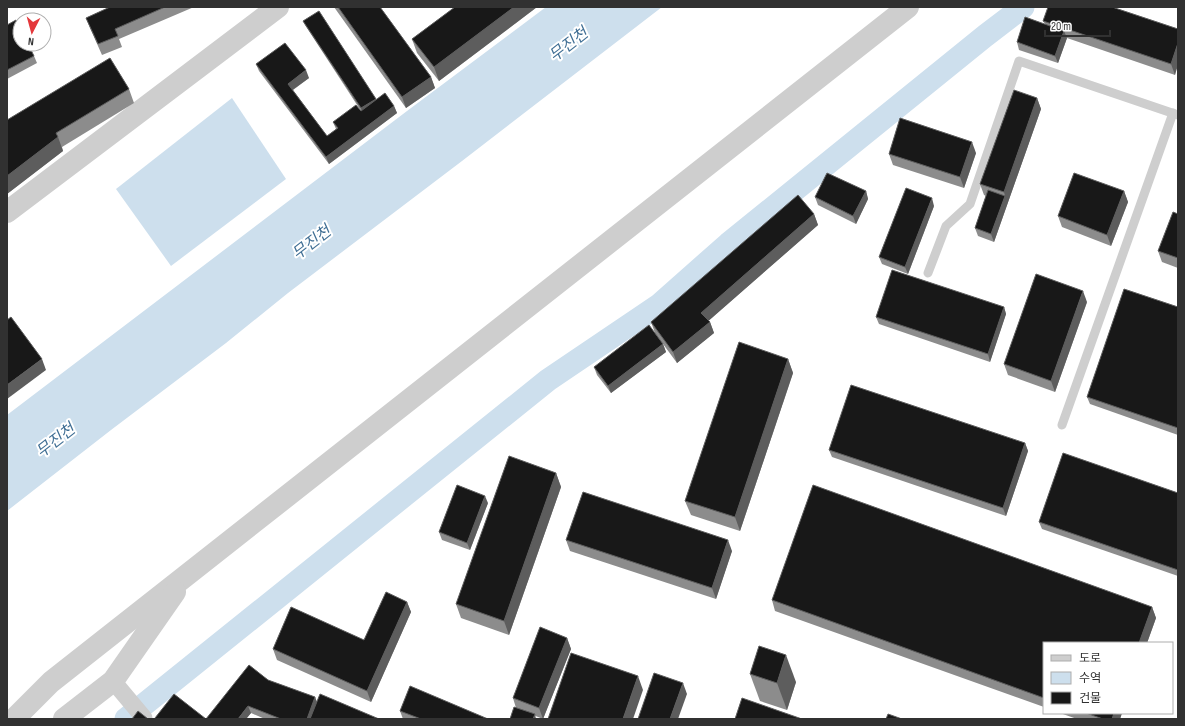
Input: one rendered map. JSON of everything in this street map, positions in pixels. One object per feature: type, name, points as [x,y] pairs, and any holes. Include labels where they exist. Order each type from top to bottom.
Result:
[{"type":"street","points":[[7,212],[278,7]]},
{"type":"street","points":[[14,719],[51,682],[908,7]]},
{"type":"street","points":[[64,719],[118,686],[188,573]]},
{"type":"street","points":[[118,686],[144,718]]},
{"type":"lane","points":[[928,273],[946,226],[970,204],[1019,60],[1175,114],[1062,425]]},
{"type":"water","name":"무진천","points":[[546,7],[662,7],[288,293],[226,343],[7,511],[7,415]]},
{"type":"water","points":[[232,98],[286,179],[171,266],[116,189]]},
{"type":"building","points":[[110,7],[165,7],[115,29],[118,36],[98,44],[86,18]]},
{"type":"building","points":[[338,7],[380,7],[431,77],[402,97]]},
{"type":"building","points":[[455,7],[514,7],[434,67],[412,39]]},
{"type":"building","points":[[1048,7],[1112,7],[1178,29],[1178,43],[1171,64],[1043,21]]},
{"type":"building","points":[[319,11],[376,99],[361,108],[303,21]]},
{"type":"building","points":[[1025,17],[1064,31],[1055,56],[1017,42]]},
{"type":"building","points":[[12,22],[12,52],[32,52],[34,56],[7,70],[7,25]]},
{"type":"building","points":[[285,43],[306,70],[288,84],[327,136],[338,128],[333,122],[356,105],[361,111],[385,93],[394,106],[326,157],[256,64]]},
{"type":"building","points":[[110,58],[129,89],[56,133],[58,137],[7,176],[7,120]]},
{"type":"building","points":[[1014,90],[1037,98],[1004,192],[980,184]]},
{"type":"building","points":[[900,118],[972,142],[960,177],[889,154]]},
{"type":"building","points":[[827,173],[866,191],[853,216],[815,197]]},
{"type":"building","points":[[1074,173],[1124,191],[1107,235],[1058,216]]},
{"type":"building","points":[[906,188],[932,198],[905,267],[879,257]]},
{"type":"building","points":[[988,190],[1005,196],[991,234],[975,228]]},
{"type":"building","points":[[798,195],[814,214],[701,313],[710,322],[673,352],[651,322]]},
{"type":"building","points":[[1173,212],[1178,214],[1178,258],[1158,251]]},
{"type":"building","points":[[892,270],[1004,307],[988,354],[876,317]]},
{"type":"building","points":[[1036,274],[1083,291],[1051,381],[1004,364]]},
{"type":"building","points":[[1124,289],[1178,307],[1178,428],[1087,397]]},
{"type":"building","points":[[11,317],[42,359],[7,385],[7,320]]},
{"type":"building","points":[[649,325],[663,344],[608,386],[594,367]]},
{"type":"building","points":[[739,342],[788,359],[735,517],[685,501]]},
{"type":"building","points":[[851,385],[1025,443],[1003,508],[829,450]]},
{"type":"building","points":[[1063,453],[1178,493],[1178,570],[1039,522]]},
{"type":"building","points":[[509,456],[556,473],[504,621],[456,604]]},
{"type":"building","points":[[457,485],[485,496],[467,543],[439,532]]},
{"type":"building","points":[[813,485],[1152,607],[1139,642],[1043,642],[1043,698],[772,600]]},
{"type":"building","points":[[583,492],[728,540],[712,588],[566,540]]},
{"type":"building","points":[[386,592],[407,602],[367,691],[273,649],[291,607],[364,640]]},
{"type":"building","points":[[540,627],[567,638],[539,708],[513,698]]},
{"type":"building","points":[[759,646],[786,655],[777,683],[750,674]]},
{"type":"building","points":[[571,653],[638,676],[623,719],[548,719]]},
{"type":"building","points":[[249,665],[268,680],[315,697],[307,719],[281,719],[248,706],[238,719],[206,719]]},
{"type":"building","points":[[654,673],[683,683],[670,719],[638,719]]},
{"type":"building","points":[[410,686],[488,719],[421,719],[400,711]]},
{"type":"building","points":[[174,694],[206,719],[155,718]]},
{"type":"building","points":[[320,694],[379,719],[310,719]]},
{"type":"building","points":[[742,698],[802,719],[735,719]]},
{"type":"building","points":[[514,707],[535,714],[533,719],[510,719]]},
{"type":"building","points":[[138,711],[148,719],[132,719]]},
{"type":"building","points":[[888,714],[902,719],[886,719]]},
{"type":"building","points":[[1089,714],[1114,714],[1112,719],[1103,719]]},
{"type":"waterway","points":[[126,719],[548,380],[659,305],[728,244],[1023,7]]}]
